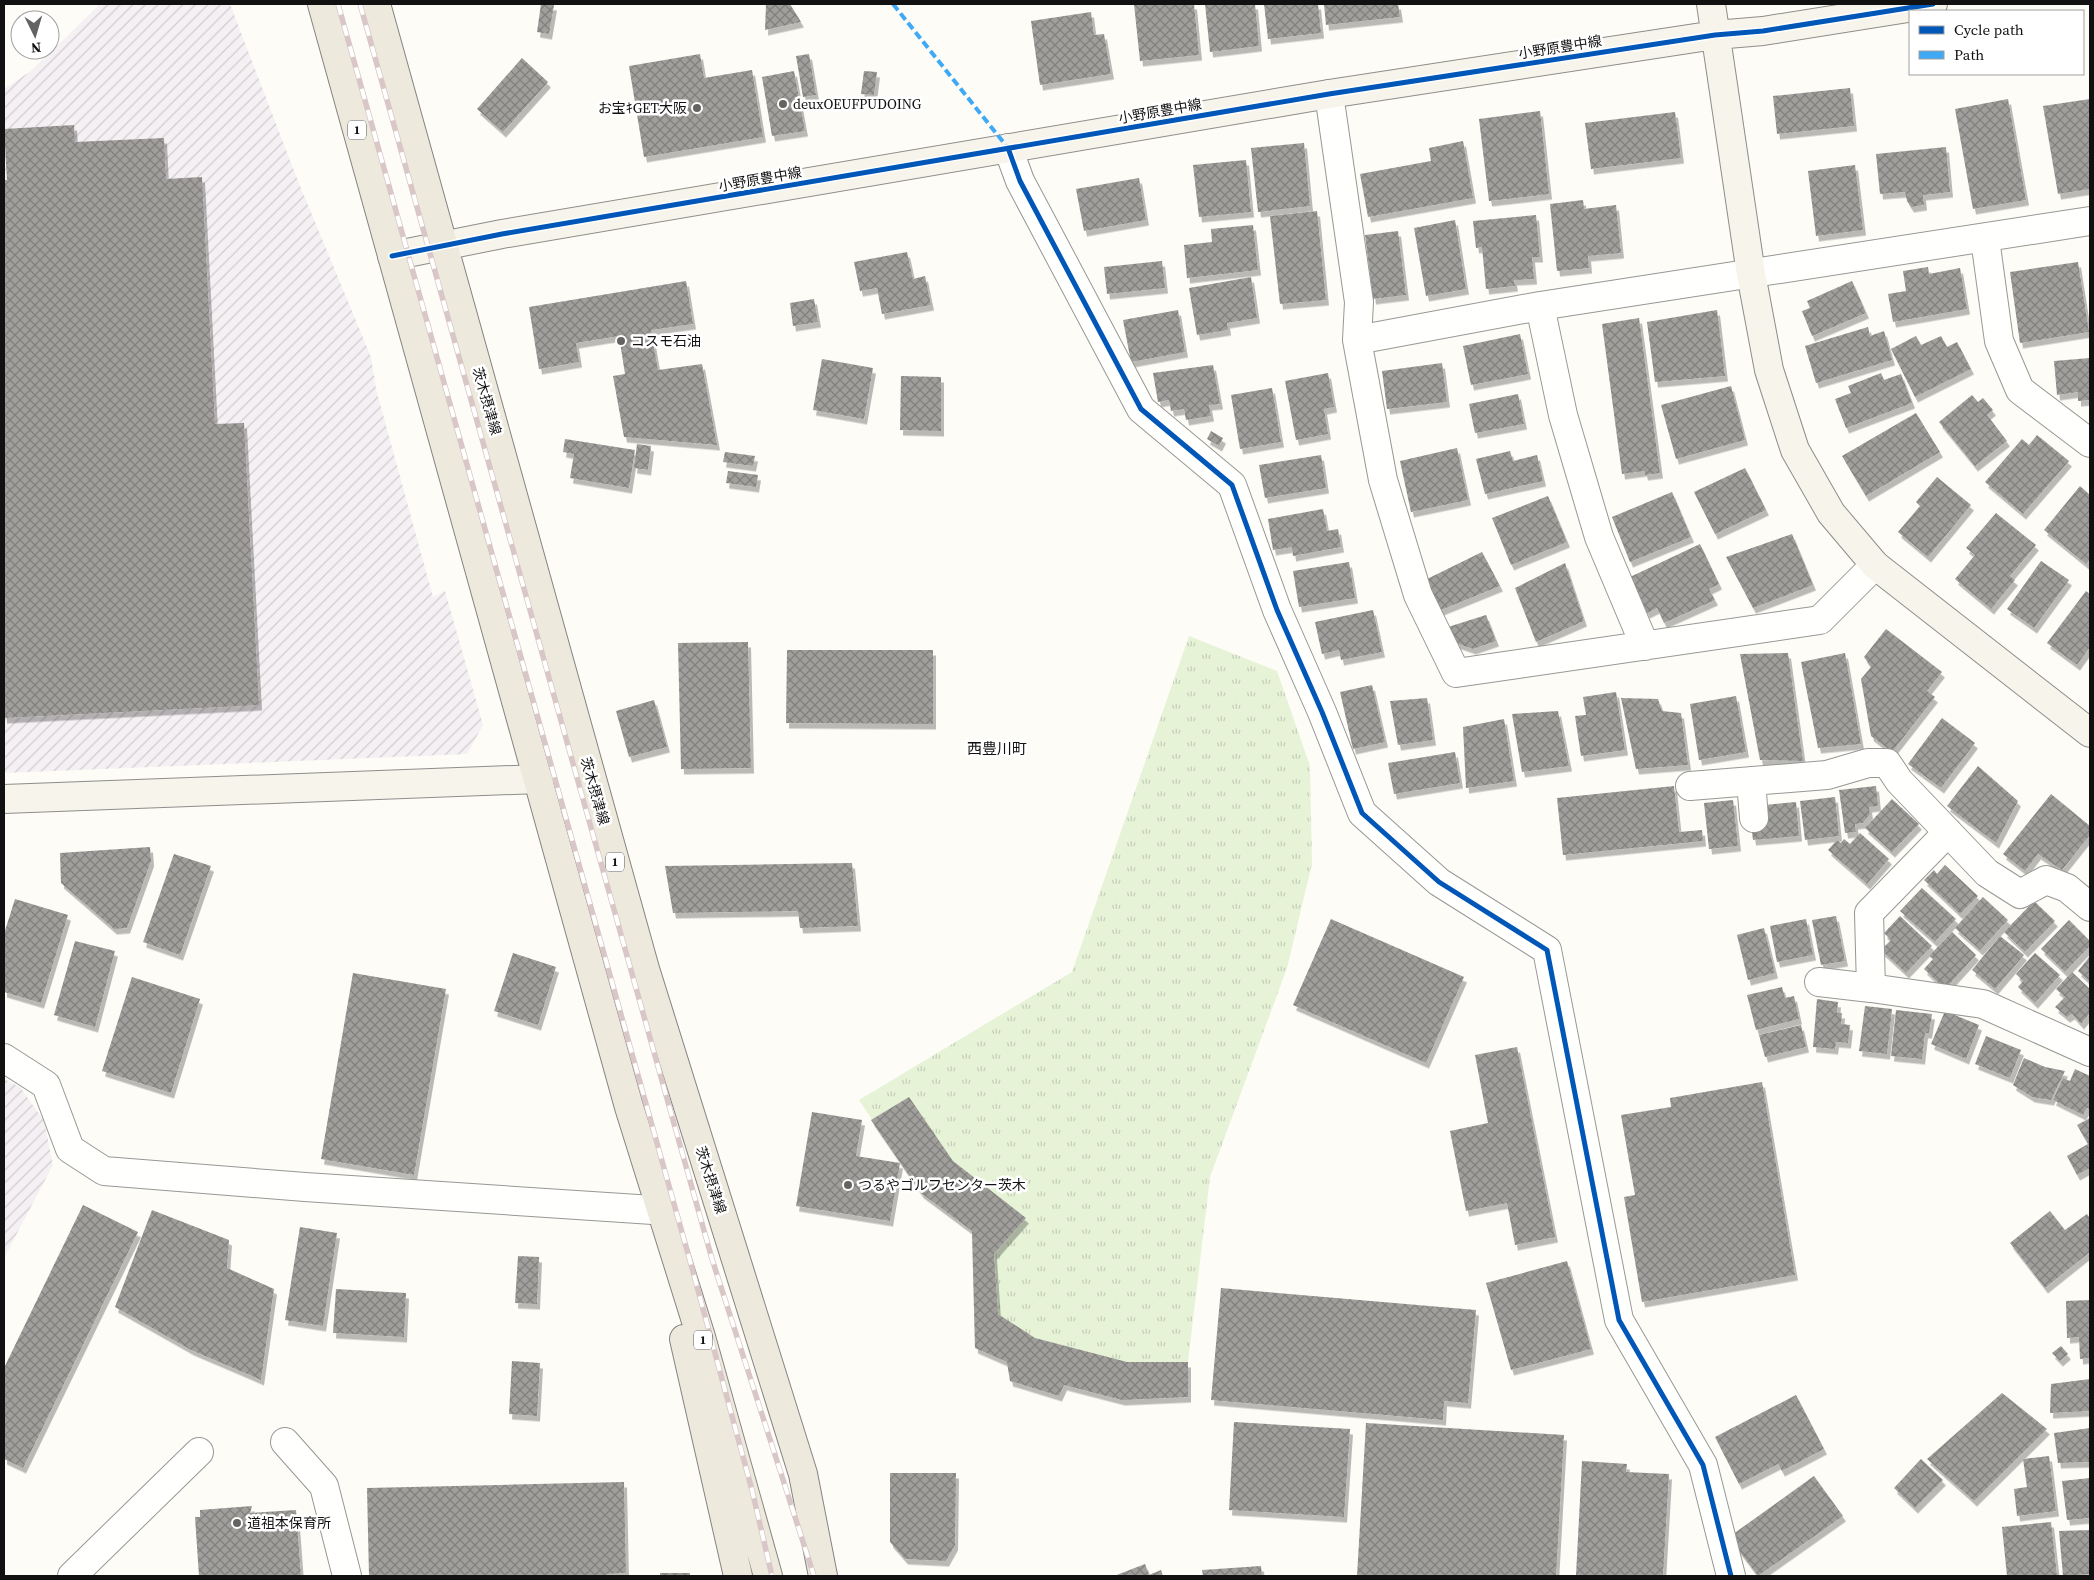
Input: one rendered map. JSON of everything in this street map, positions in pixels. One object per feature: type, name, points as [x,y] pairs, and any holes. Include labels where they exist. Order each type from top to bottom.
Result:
[{"type":"main road","name":"1","points":[[322,4],[629,1107],[704,1346],[768,1576]]},
{"type":"main road","name":"茨木摂津線","points":[[376,4],[645,969],[803,1474],[824,1576]]},
{"type":"main road","name":"1","points":[[629,1107],[715,1470],[738,1576]]},
{"type":"main road","name":"1","points":[[803,1474],[836,1576]]},
{"type":"street","points":[[1710,4],[1751,274],[1769,370],[1795,450],[1831,513],[1875,565],[2090,733]]},
{"type":"street","name":"小野原豊中線","points":[[392,256],[444,245],[1329,94],[1715,35],[1763,31],[1933,4]]},
{"type":"street","points":[[1329,94],[1359,302],[1357,340],[1389,499],[1418,594],[1456,673],[1820,620],[1875,565]]},
{"type":"street","points":[[1008,148],[1020,180],[1141,409],[1232,485],[1277,610],[1322,712],[1362,814],[1439,882],[1547,950],[1619,1320],[1703,1465],[1731,1576]]},
{"type":"street","points":[[1357,340],[1540,306],[2090,221]]},
{"type":"street","points":[[1985,238],[1999,341],[2020,390],[2090,443]]},
{"type":"street","points":[[1540,306],[1563,415],[1599,537],[1645,646]]},
{"type":"street","points":[[1690,786],[1827,774],[1868,763],[1887,763],[1899,781],[1987,873],[2020,894],[2046,880],[2067,888],[2090,907]]},
{"type":"street","points":[[4,799],[539,779]]},
{"type":"street","points":[[1751,781],[1754,818]]},
{"type":"street","points":[[1871,988],[1869,913],[1948,832]]},
{"type":"street","points":[[1819,982],[1984,1004],[2090,1052]]},
{"type":"street","points":[[4,1058],[46,1085],[70,1149],[104,1171],[653,1210]]},
{"type":"street","points":[[286,1442],[324,1486],[347,1576]]},
{"type":"street","points":[[72,1576],[199,1452]]},
{"type":"shaded area","points":[[96,4],[230,4],[298,181],[371,357],[376,389],[433,597],[445,591],[483,725],[467,754],[4,773],[4,89],[31,71],[42,60],[60,60],[60,43],[98,6]]},
{"type":"shaded area","points":[[4,1079],[20,1087],[44,1121],[53,1165],[4,1258]]},
{"type":"green space","points":[[1189,636],[1277,671],[1310,766],[1312,864],[1287,968],[1210,1177],[1188,1362],[1188,1397],[1122,1400],[1064,1385],[1059,1396],[1010,1381],[1007,1362],[975,1348],[972,1231],[921,1193],[859,1100],[1072,972]]},
{"type":"building","points":[[541,4],[554,5],[549,34],[537,32]]},
{"type":"building","points":[[766,4],[790,4],[801,22],[765,30]]},
{"type":"building","points":[[1134,4],[1194,4],[1199,55],[1140,61]]},
{"type":"building","points":[[1205,4],[1255,4],[1259,46],[1210,52]]},
{"type":"building","points":[[1264,4],[1318,4],[1321,33],[1268,39]]},
{"type":"building","points":[[1324,4],[1398,4],[1400,17],[1326,25]]},
{"type":"building","points":[[1091,12],[1094,35],[1104,34],[1111,74],[1040,85],[1031,21]]},
{"type":"building","name":"お宝ｷGET大阪","points":[[700,54],[704,78],[752,70],[763,137],[644,157],[629,66]]},
{"type":"building","points":[[809,54],[816,95],[803,97],[796,56]]},
{"type":"building","points":[[522,58],[548,82],[503,132],[477,109]]},
{"type":"building","name":"deuxOEUFPUDOING","points":[[794,71],[805,131],[772,136],[762,77]]},
{"type":"building","points":[[864,71],[877,72],[874,95],[861,94]]},
{"type":"building","points":[[1850,88],[1854,126],[1777,134],[1773,96]]},
{"type":"building","points":[[2008,99],[2026,200],[1973,209],[1955,109]]},
{"type":"building","points":[[2090,99],[2090,189],[2058,194],[2043,106]]},
{"type":"building","points":[[1540,111],[1549,194],[1489,201],[1479,119]]},
{"type":"building","points":[[1675,112],[1681,158],[1591,169],[1585,123]]},
{"type":"building","points":[[74,125],[75,142],[164,138],[166,179],[202,177],[215,424],[244,423],[259,705],[4,718],[4,180],[7,180],[4,129]]},
{"type":"building","points":[[1463,141],[1473,198],[1368,217],[1360,174],[1431,161],[1429,148]]},
{"type":"building","points":[[1304,143],[1310,206],[1258,212],[1251,148]]},
{"type":"building","points":[[1946,147],[1950,192],[1923,195],[1924,205],[1911,207],[1905,192],[1880,194],[1876,154]]},
{"type":"building","points":[[1246,160],[1251,212],[1199,217],[1193,165]]},
{"type":"building","points":[[1855,165],[1863,230],[1816,236],[1808,171]]},
{"type":"building","points":[[1139,178],[1146,220],[1084,231],[1076,189]]},
{"type":"building","points":[[1583,200],[1584,209],[1616,205],[1621,253],[1588,256],[1589,268],[1557,271],[1550,204]]},
{"type":"building","points":[[1317,211],[1326,300],[1280,304],[1270,216]]},
{"type":"building","points":[[1536,215],[1540,257],[1532,257],[1534,279],[1514,280],[1515,286],[1486,289],[1482,247],[1476,248],[1473,221]]},
{"type":"building","points":[[1455,220],[1466,289],[1426,296],[1414,228]]},
{"type":"building","points":[[1253,225],[1258,270],[1187,278],[1184,245],[1212,242],[1211,229]]},
{"type":"building","points":[[1398,231],[1406,295],[1373,299],[1365,235]]},
{"type":"building","points":[[907,252],[913,279],[925,276],[931,305],[882,314],[877,288],[860,291],[854,262]]},
{"type":"building","points":[[1162,261],[1165,288],[1107,294],[1104,267]]},
{"type":"building","points":[[2078,262],[2089,332],[2020,343],[2010,272]]},
{"type":"building","points":[[1928,267],[1929,274],[1960,268],[1967,309],[1893,322],[1888,294],[1906,291],[1903,271]]},
{"type":"building","points":[[1251,277],[1257,318],[1227,323],[1228,330],[1197,335],[1189,288]]},
{"type":"building","points":[[686,281],[693,324],[651,330],[658,370],[702,364],[717,445],[624,437],[613,376],[625,374],[619,336],[576,343],[579,362],[539,369],[529,307]]},
{"type":"building","points":[[1852,281],[1866,313],[1812,336],[1802,311],[1810,308],[1807,301]]},
{"type":"building","points":[[814,299],[818,322],[793,326],[790,303]]},
{"type":"building","points":[[1178,310],[1185,352],[1131,362],[1123,320]]},
{"type":"building","points":[[1717,310],[1725,376],[1655,382],[1647,322]]},
{"type":"building","points":[[1639,318],[1660,473],[1645,475],[1644,471],[1622,474],[1602,324]]},
{"type":"building","points":[[1868,327],[1870,336],[1884,331],[1892,360],[1816,383],[1805,346]]},
{"type":"building","points":[[1520,334],[1528,374],[1471,385],[1463,346]]},
{"type":"building","points":[[1916,336],[1921,345],[1941,336],[1947,347],[1957,342],[1971,369],[1915,397],[1891,349]]},
{"type":"building","points":[[2090,358],[2090,400],[2078,401],[2078,392],[2057,395],[2054,361]]},
{"type":"building","points":[[822,359],[873,368],[864,419],[813,410]]},
{"type":"building","points":[[1442,363],[1447,402],[1387,409],[1382,371]]},
{"type":"building","points":[[1213,365],[1220,404],[1209,405],[1211,416],[1186,420],[1184,409],[1171,411],[1169,400],[1158,402],[1153,373]]},
{"type":"building","points":[[1328,373],[1334,407],[1324,409],[1328,434],[1296,440],[1285,381]]},
{"type":"building","points":[[1881,373],[1884,380],[1901,374],[1912,403],[1846,428],[1835,399],[1851,393],[1848,386]]},
{"type":"building","points":[[901,376],[941,377],[941,431],[900,430]]},
{"type":"building","points":[[1731,386],[1745,440],[1676,459],[1661,405]]},
{"type":"building","points":[[1272,388],[1281,442],[1240,449],[1231,395]]},
{"type":"building","points":[[1518,394],[1524,424],[1475,433],[1469,404]]},
{"type":"building","points":[[1972,395],[1978,402],[1983,398],[1993,410],[1987,415],[2007,441],[1975,466],[1939,422]]},
{"type":"building","points":[[1916,413],[1940,452],[1866,496],[1842,456]]},
{"type":"building","points":[[1211,431],[1223,438],[1219,446],[1207,439]]},
{"type":"building","points":[[2037,435],[2069,461],[2023,514],[1985,482],[2022,439],[2029,445]]},
{"type":"building","points":[[565,439],[635,450],[629,488],[570,478],[574,454],[563,452]]},
{"type":"building","points":[[637,444],[651,446],[648,470],[634,468]]},
{"type":"building","points":[[1457,448],[1468,500],[1411,512],[1400,461]]},
{"type":"building","points":[[1510,451],[1513,461],[1537,455],[1543,481],[1485,494],[1476,459]]},
{"type":"building","points":[[725,452],[755,456],[753,466],[723,462]]},
{"type":"building","points":[[1321,455],[1326,488],[1265,498],[1259,465]]},
{"type":"building","points":[[1745,468],[1766,510],[1715,534],[1694,492]]},
{"type":"building","points":[[728,471],[758,475],[756,487],[726,483]]},
{"type":"building","points":[[1937,477],[1971,505],[1928,557],[1898,532],[1920,506],[1916,502]]},
{"type":"building","points":[[2080,486],[2090,495],[2090,559],[2086,564],[2044,530]]},
{"type":"building","points":[[1672,492],[1691,537],[1630,562],[1612,517]]},
{"type":"building","points":[[1548,496],[1567,542],[1511,565],[1492,518]]},
{"type":"building","points":[[1323,509],[1327,531],[1338,529],[1341,547],[1293,556],[1292,547],[1273,550],[1268,519]]},
{"type":"building","points":[[1996,513],[2036,545],[2010,576],[2015,580],[1991,609],[1955,579],[1975,555],[1966,548]]},
{"type":"building","points":[[1792,534],[1813,585],[1753,608],[1726,557]]},
{"type":"building","points":[[1700,544],[1719,584],[1709,589],[1715,600],[1664,623],[1657,608],[1647,613],[1630,577]]},
{"type":"building","points":[[1482,552],[1500,586],[1441,610],[1425,580]]},
{"type":"building","points":[[2041,561],[2069,580],[2034,628],[2007,609]]},
{"type":"building","points":[[1349,562],[1355,598],[1299,607],[1293,571]]},
{"type":"building","points":[[1565,563],[1584,621],[1536,642],[1515,588]]},
{"type":"building","points":[[2086,591],[2090,594],[2090,647],[2077,665],[2047,643]]},
{"type":"building","points":[[1373,610],[1382,652],[1341,660],[1339,650],[1322,654],[1315,622]]},
{"type":"building","points":[[1486,615],[1496,641],[1473,649],[1453,642],[1448,627]]},
{"type":"building","points":[[1886,629],[1942,672],[1927,691],[1935,697],[1892,752],[1871,736],[1861,679],[1871,667],[1864,657]]},
{"type":"building","points":[[748,642],[751,768],[681,769],[678,643]]},
{"type":"building","points":[[787,650],[933,650],[933,724],[786,723]]},
{"type":"building","points":[[1788,653],[1803,761],[1760,760],[1740,654]]},
{"type":"building","points":[[1845,653],[1861,744],[1818,748],[1801,662]]},
{"type":"building","points":[[1372,685],[1385,742],[1353,749],[1340,692]]},
{"type":"building","points":[[1616,692],[1625,750],[1581,756],[1575,716],[1586,715],[1583,697]]},
{"type":"building","points":[[1736,696],[1746,752],[1699,760],[1690,704]]},
{"type":"building","points":[[1427,698],[1433,740],[1398,745],[1390,701]]},
{"type":"building","points":[[1621,698],[1658,699],[1662,711],[1681,713],[1688,765],[1636,769]]},
{"type":"building","points":[[654,700],[667,747],[629,757],[616,711]]},
{"type":"building","points":[[1558,711],[1569,766],[1522,772],[1512,714]]},
{"type":"building","points":[[1942,718],[1975,743],[1941,788],[1908,764]]},
{"type":"building","points":[[1504,719],[1514,781],[1466,788],[1463,727]]},
{"type":"building","points":[[1455,752],[1460,783],[1394,794],[1388,763]]},
{"type":"building","points":[[1978,766],[2018,801],[1996,843],[1947,806]]},
{"type":"building","points":[[1674,786],[1679,832],[1702,830],[1703,841],[1563,855],[1557,798]]},
{"type":"building","points":[[1876,786],[1878,806],[1869,807],[1870,814],[1863,823],[1855,824],[1856,832],[1845,833],[1839,790]]},
{"type":"building","points":[[2051,794],[2090,826],[2090,835],[2062,870],[2038,854],[2025,871],[2003,854]]},
{"type":"building","points":[[1835,797],[1839,836],[1805,840],[1800,801]]},
{"type":"building","points":[[1892,799],[1919,824],[1892,852],[1865,828]]},
{"type":"building","points":[[1733,800],[1738,846],[1709,849],[1704,803]]},
{"type":"building","points":[[1796,802],[1799,836],[1753,840],[1751,825],[1764,805]]},
{"type":"building","points":[[1860,833],[1889,859],[1867,884],[1828,850],[1837,840],[1841,843],[1844,839],[1850,844]]},
{"type":"building","points":[[150,847],[151,861],[127,928],[114,929],[61,883],[60,853]]},
{"type":"building","points":[[174,854],[211,866],[180,955],[143,942]]},
{"type":"building","points":[[852,863],[858,926],[800,928],[798,911],[673,913],[665,866]]},
{"type":"building","points":[[1945,865],[1978,896],[1960,914],[1924,880],[1934,870],[1937,874]]},
{"type":"building","points":[[1922,888],[1956,919],[1935,942],[1900,911]]},
{"type":"building","points":[[1983,897],[2008,920],[1980,950],[1955,928]]},
{"type":"building","points":[[15,899],[68,915],[41,1003],[4,992],[4,934]]},
{"type":"building","points":[[2034,901],[2055,921],[2025,952],[2004,932]]},
{"type":"building","points":[[1836,916],[1845,961],[1821,965],[1812,920]]},
{"type":"building","points":[[1900,916],[1932,946],[1906,973],[1881,950],[1891,940],[1884,933]]},
{"type":"building","points":[[1331,919],[1464,977],[1426,1063],[1293,1005]]},
{"type":"building","points":[[1806,919],[1813,955],[1777,962],[1770,926]]},
{"type":"building","points":[[2069,920],[2090,941],[2090,946],[2065,972],[2041,949]]},
{"type":"building","points":[[1764,928],[1775,973],[1748,980],[1737,935]]},
{"type":"building","points":[[1952,932],[1976,955],[1945,989],[1924,969],[1933,959],[1929,956]]},
{"type":"building","points":[[2000,936],[2024,955],[1995,989],[1972,970]]},
{"type":"building","points":[[75,941],[115,951],[95,1027],[54,1015]]},
{"type":"building","points":[[513,953],[556,967],[538,1025],[494,1011]]},
{"type":"building","points":[[2035,953],[2060,975],[2035,1003],[2018,987],[2023,981],[2016,974]]},
{"type":"building","points":[[2090,956],[2090,982],[2078,971]]},
{"type":"building","points":[[2072,972],[2090,989],[2090,1013],[2081,1024],[2072,1014],[2067,1017],[2055,1007],[2065,997],[2056,989]]},
{"type":"building","points":[[353,973],[446,989],[414,1175],[321,1159]]},
{"type":"building","points":[[132,977],[200,999],[171,1093],[102,1071]]},
{"type":"building","points":[[1782,987],[1785,998],[1794,996],[1799,1019],[1756,1030],[1747,995]]},
{"type":"building","points":[[1817,999],[1838,1002],[1837,1013],[1842,1013],[1841,1024],[1850,1025],[1848,1043],[1836,1042],[1835,1049],[1813,1047]]},
{"type":"building","points":[[1865,1006],[1892,1009],[1887,1054],[1859,1051]]},
{"type":"building","points":[[1896,1010],[1932,1014],[1929,1033],[1925,1033],[1922,1059],[1891,1056]]},
{"type":"building","points":[[1945,1011],[1979,1025],[1966,1059],[1931,1044]]},
{"type":"building","points":[[1801,1025],[1806,1047],[1765,1057],[1759,1035]]},
{"type":"building","points":[[1986,1036],[2021,1050],[2010,1078],[1975,1064]]},
{"type":"building","points":[[1517,1047],[1555,1237],[1515,1245],[1507,1203],[1466,1211],[1450,1131],[1488,1123],[1475,1055]]},
{"type":"building","points":[[2024,1058],[2045,1067],[2065,1071],[2051,1100],[2032,1097],[2013,1085]]},
{"type":"building","points":[[2075,1069],[2090,1076],[2090,1109],[2087,1108],[2083,1115],[2053,1100],[2063,1078],[2070,1081]]},
{"type":"building","points":[[1762,1082],[1795,1275],[1642,1302],[1624,1197],[1635,1195],[1621,1115],[1671,1107],[1670,1098]]},
{"type":"building","points":[[909,1097],[953,1161],[1026,1218],[994,1254],[998,1314],[1035,1338],[1127,1362],[1188,1362],[1188,1397],[1122,1400],[1064,1385],[1059,1396],[1010,1381],[1007,1362],[975,1348],[972,1231],[921,1193],[871,1120]]},
{"type":"building","name":"つるやゴルフセンター茨木","points":[[812,1112],[862,1120],[856,1156],[900,1163],[890,1221],[796,1206]]},
{"type":"building","points":[[2090,1118],[2090,1168],[2077,1175],[2067,1156],[2088,1144],[2077,1125]]},
{"type":"building","points":[[83,1205],[138,1232],[23,1468],[4,1459],[4,1368]]},
{"type":"building","points":[[152,1210],[229,1240],[227,1268],[274,1289],[261,1380],[191,1350],[115,1307]]},
{"type":"building","points":[[2050,1211],[2065,1230],[2087,1214],[2090,1218],[2090,1252],[2045,1288],[2010,1243]]},
{"type":"building","points":[[300,1227],[337,1233],[323,1326],[285,1320]]},
{"type":"building","points":[[518,1256],[539,1257],[537,1304],[515,1303]]},
{"type":"building","points":[[1567,1261],[1591,1349],[1511,1370],[1486,1283]]},
{"type":"building","points":[[1221,1288],[1476,1310],[1468,1403],[1444,1401],[1443,1420],[1211,1400]]},
{"type":"building","points":[[336,1289],[406,1293],[404,1337],[333,1333]]},
{"type":"building","points":[[2090,1300],[2090,1358],[2080,1359],[2079,1337],[2067,1338],[2066,1301]]},
{"type":"building","points":[[2061,1346],[2068,1354],[2060,1361],[2052,1353]]},
{"type":"building","points":[[512,1361],[540,1363],[537,1416],[509,1414]]},
{"type":"building","points":[[2090,1379],[2090,1411],[2050,1413],[2051,1384]]},
{"type":"building","points":[[2002,1393],[2047,1429],[1974,1501],[1927,1459]]},
{"type":"building","points":[[1796,1395],[1824,1449],[1782,1471],[1778,1464],[1739,1484],[1715,1437]]},
{"type":"building","points":[[1234,1422],[1350,1429],[1344,1517],[1229,1510]]},
{"type":"building","points":[[1366,1423],[1564,1435],[1556,1576],[1357,1576]]},
{"type":"building","points":[[2090,1428],[2090,1462],[2058,1463],[2054,1433]]},
{"type":"building","points":[[2049,1456],[2056,1511],[2017,1516],[2014,1489],[2027,1487],[2023,1459]]},
{"type":"building","points":[[1921,1459],[1943,1480],[1915,1508],[1894,1488]]},
{"type":"building","points":[[1582,1461],[1627,1464],[1626,1472],[1669,1474],[1663,1576],[1576,1575]]},
{"type":"building","points":[[890,1473],[956,1473],[955,1545],[946,1561],[905,1559],[890,1542]]},
{"type":"building","points":[[1814,1476],[1843,1516],[1758,1576],[1729,1537]]},
{"type":"building","points":[[2090,1478],[2090,1518],[2067,1520],[2062,1481]]},
{"type":"building","points":[[624,1482],[626,1573],[606,1574],[606,1576],[369,1576],[367,1488]]},
{"type":"building","points":[[252,1506],[250,1513],[296,1510],[301,1576],[199,1576],[195,1517],[200,1517],[200,1510]]},
{"type":"building","points":[[2051,1522],[2057,1576],[2007,1576],[2002,1527]]},
{"type":"building","points":[[2090,1530],[2090,1574],[2063,1576],[2059,1531]]},
{"type":"building","points":[[1145,1564],[1149,1575],[1161,1570],[1163,1576],[1114,1576]]},
{"type":"building","points":[[1261,1566],[1262,1576],[1203,1576],[1202,1570]]},
{"type":"building","points":[[660,1573],[690,1573],[690,1576],[660,1576]]},
{"type":"railway","points":[[338,4],[692,1268],[752,1490],[772,1576]]},
{"type":"railway","points":[[360,4],[712,1259],[814,1576]]},
{"type":"marked path","points":[[893,4],[1008,148]]},
{"type":"cycle path","points":[[392,256],[502,234],[1329,94],[1715,35],[1763,31],[1933,4]]},
{"type":"cycle path","points":[[1008,148],[1020,181],[1141,409],[1232,485],[1277,610],[1322,712],[1362,813],[1439,882],[1547,950],[1619,1320],[1703,1465],[1731,1576]]},
{"type":"place","name":"deuxOEUFPUDOING","points":[[783,104]]},
{"type":"place","name":"お宝ｷGET大阪","points":[[697,108]]},
{"type":"place","name":"コスモ石油","points":[[621,341]]},
{"type":"place","name":"つるやゴルフセンター茨木","points":[[848,1185]]},
{"type":"place","name":"道祖本保育所","points":[[237,1523]]},
{"type":"district","name":"西豊川町","points":[[997,749]]}]
